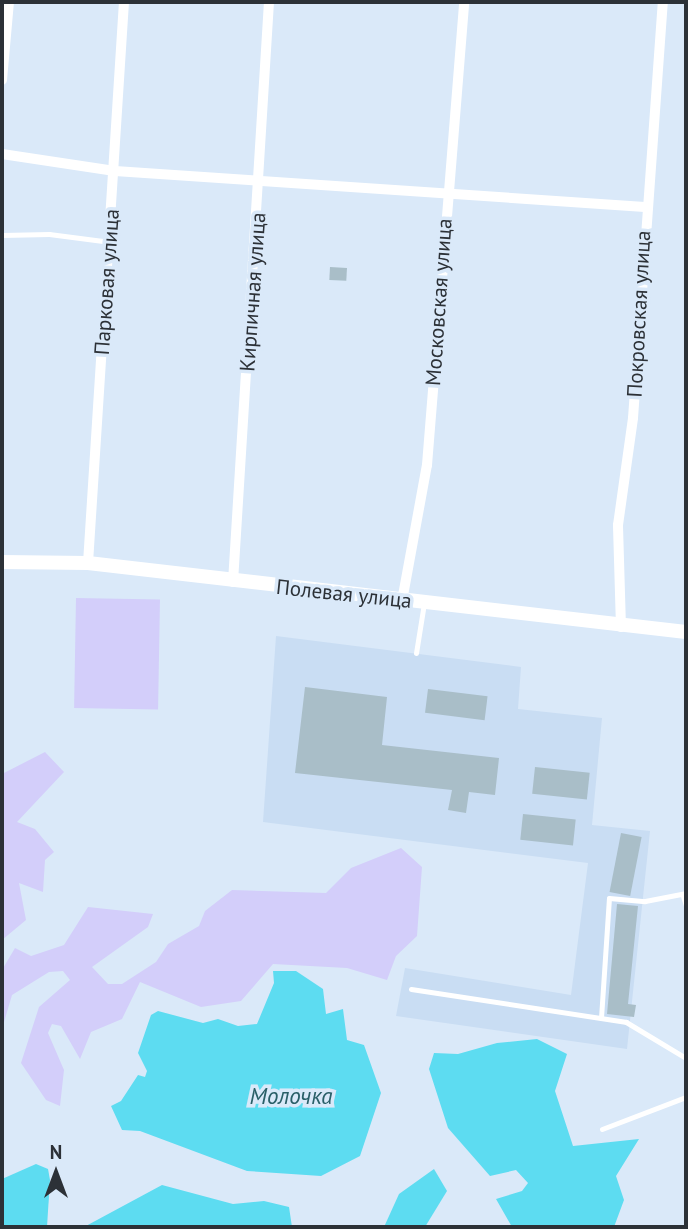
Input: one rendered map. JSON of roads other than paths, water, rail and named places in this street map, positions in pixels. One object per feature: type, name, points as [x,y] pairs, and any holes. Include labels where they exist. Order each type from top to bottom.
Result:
[{"type":"street","points":[[2,80],[9,2]]},
{"type":"street","name":"Парковая улица","points":[[88,563],[124,2]]},
{"type":"street","name":"Кирпичная улица","points":[[233,582],[261,181],[269,2]]},
{"type":"street","name":"Московская улица","points":[[402,600],[427,465],[464,2]]},
{"type":"street","name":"Покровская улица","points":[[621,626],[618,525],[633,418],[645,207],[663,2]]},
{"type":"street","points":[[2,154],[115,171],[447,197],[645,207]]},
{"type":"street","name":"Полевая улица","points":[[2,562],[88,563],[233,582],[686,632]]},
{"type":"lane","points":[[2,235],[49,234],[110,243]]},
{"type":"lane","points":[[416,653],[424,603]]},
{"type":"lane","points":[[601,1018],[609,898],[685,895],[686,906]]},
{"type":"lane","points":[[411,989],[626,1022],[686,1058]]},
{"type":"lane","points":[[601,1129],[686,1097]]},
{"type":"water","name":"Молочка","points":[[273,971],[296,971],[323,989],[326,1014],[343,1009],[347,1040],[364,1045],[381,1093],[360,1156],[321,1176],[247,1171],[140,1131],[122,1130],[111,1106],[121,1101],[138,1075],[145,1077],[147,1071],[138,1053],[151,1015],[158,1011],[203,1023],[218,1019],[238,1026],[257,1024],[274,983]]},
{"type":"water","points":[[537,1039],[567,1054],[555,1091],[573,1146],[639,1139],[616,1176],[624,1200],[614,1227],[512,1227],[496,1199],[522,1191],[528,1183],[516,1170],[490,1176],[448,1128],[429,1069],[434,1053],[458,1054],[497,1043]]},
{"type":"water","points":[[36,1164],[48,1169],[50,1180],[47,1227],[2,1227],[2,1179]]},
{"type":"water","points":[[434,1169],[447,1191],[425,1227],[384,1227],[399,1194]]},
{"type":"water","points":[[162,1185],[233,1204],[264,1201],[289,1207],[292,1227],[84,1227]]}]
